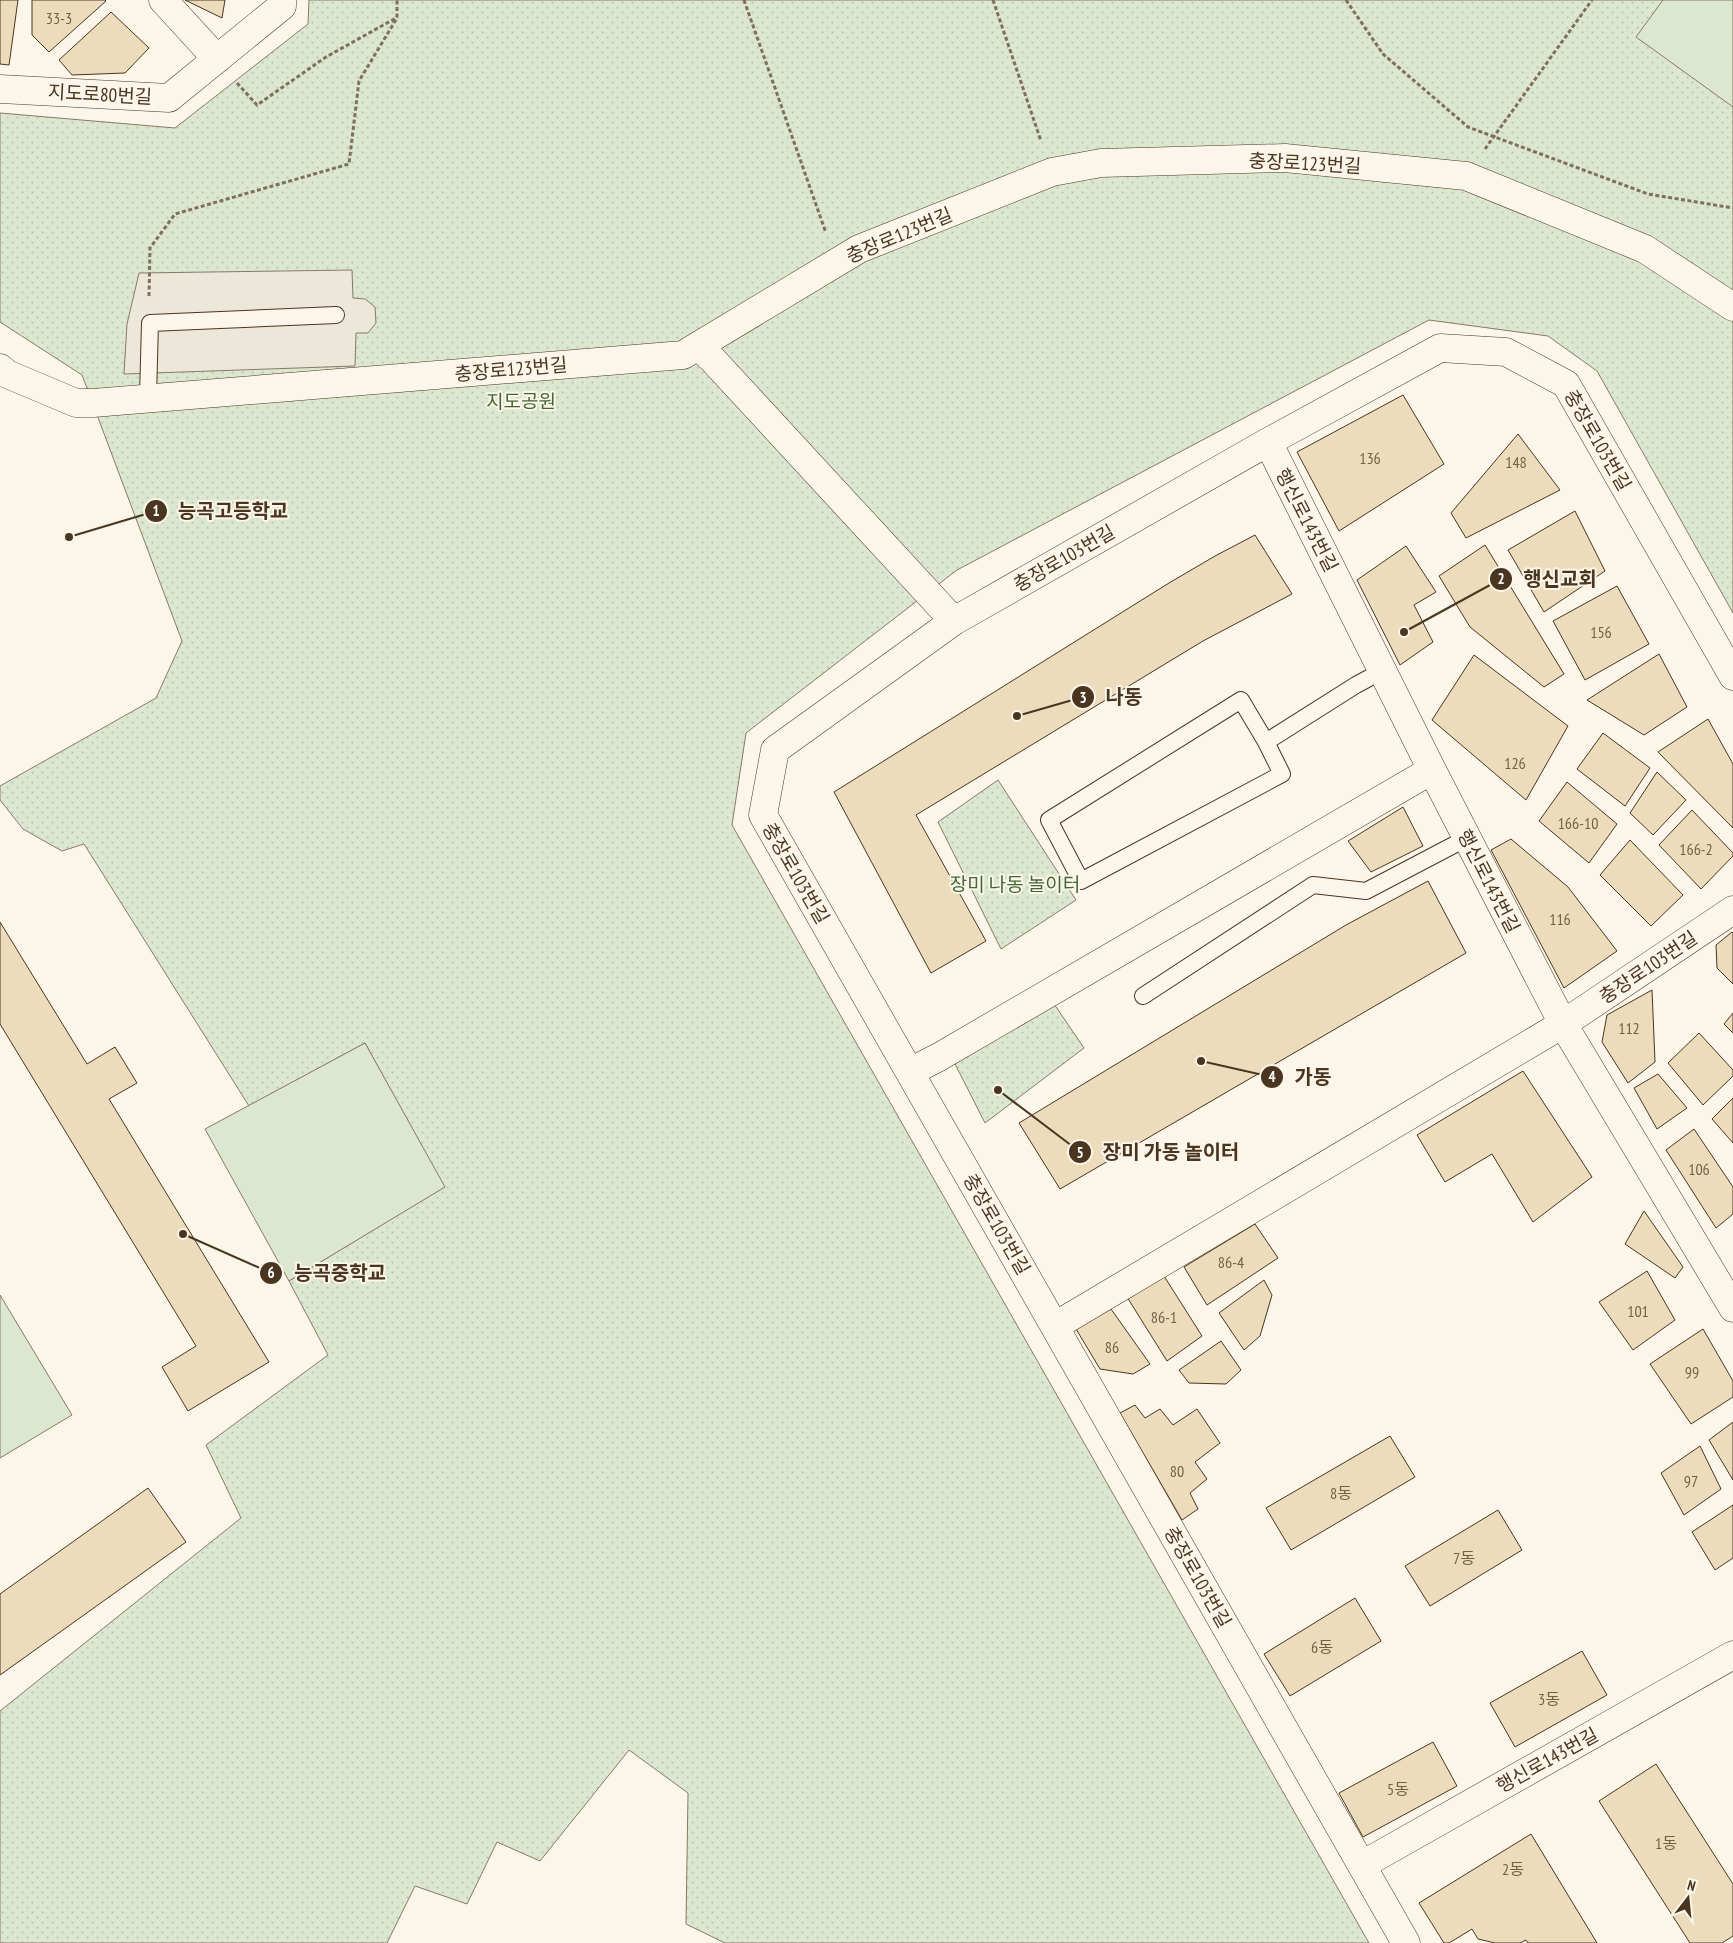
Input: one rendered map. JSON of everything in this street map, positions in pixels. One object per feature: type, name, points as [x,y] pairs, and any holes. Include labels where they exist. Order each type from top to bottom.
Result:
[{"type":"street","points":[[163,0],[217,59]]},
{"type":"street","name":"지도로80번길","points":[[0,89],[169,98],[282,6],[282,0]]},
{"type":"street","name":"충장로123번길","points":[[0,368],[7,374],[76,403],[93,403],[683,355],[859,249],[1052,172],[1101,164],[1285,158],[1466,176],[1645,249],[1733,307]]},
{"type":"street","points":[[698,346],[954,621]]},
{"type":"street","name":"충장로103번길","points":[[1406,1943],[763,814],[776,750],[954,621],[1268,442],[1440,348],[1506,352],[1566,384],[1733,676]]},
{"type":"street","name":"행신로143번길","points":[[1268,442],[1432,770],[1564,1024],[1733,1308]]},
{"type":"street","points":[[910,1072],[965,1042],[1432,770]]},
{"type":"street","name":"충장로103번길","points":[[1055,1326],[1564,1024],[1733,910]]},
{"type":"street","name":"행신로143번길","points":[[1362,1865],[1733,1655]]},
{"type":"lane","points":[[148,398],[150,324],[336,315]]},
{"type":"lane","points":[[1266,742],[1356,685],[1382,671]]},
{"type":"lane","points":[[1241,700],[1266,742],[1282,774],[1081,881],[1049,820],[1241,700]]},
{"type":"lane","points":[[1143,996],[1313,885],[1366,891],[1467,838]]},
{"type":"path","points":[[150,324],[150,248],[175,214],[350,164],[359,80],[397,18],[397,0]]},
{"type":"path","points":[[744,0],[836,263]]},
{"type":"path","points":[[993,0],[1052,172]]},
{"type":"path","points":[[1346,0],[1384,54],[1468,127],[1648,194],[1733,208]]},
{"type":"path","points":[[1466,176],[1592,0]]},
{"type":"path","points":[[217,59],[257,105],[326,56],[397,18]]},
{"type":"green space","name":"지도공원","points":[[309,0],[1733,0],[1733,613],[1597,371],[1548,336],[1429,320],[957,570],[746,733],[732,825],[1369,1943],[725,1943],[686,1924],[688,1793],[629,1750],[540,1861],[497,1842],[467,1904],[415,1886],[387,1943],[0,1943],[0,1711],[241,1518],[206,1445],[328,1355],[289,1281],[444,1187],[365,1043],[249,1106],[84,844],[62,851],[23,829],[0,800],[0,786],[156,698],[182,641],[82,375],[0,322],[0,113],[175,128],[308,24]]},
{"type":"green space","points":[[1663,0],[1733,0],[1733,107],[1636,37]]},
{"type":"green space","name":"장미 나동 놀이터","points":[[998,780],[1076,900],[1001,949],[938,822]]},
{"type":"green space","points":[[1050,998],[1084,1048],[985,1123],[952,1058]]},
{"type":"green space","points":[[365,1043],[445,1187],[289,1281],[205,1129]]},
{"type":"green space","points":[[0,1295],[72,1415],[0,1458]]},
{"type":"shaded area","points":[[352,270],[353,298],[365,299],[375,307],[376,323],[368,333],[356,333],[355,366],[124,374],[127,324],[139,273]]},
{"type":"building","points":[[0,0],[18,0],[9,65],[0,64]]},
{"type":"building","points":[[32,0],[106,1],[49,52],[32,35]]},
{"type":"building","points":[[185,0],[225,0],[222,18]]},
{"type":"building","points":[[111,12],[149,48],[125,73],[72,75],[59,60]]},
{"type":"building","points":[[1403,395],[1444,464],[1339,531],[1297,452]]},
{"type":"building","points":[[1518,434],[1560,490],[1466,538],[1451,513]]},
{"type":"building","points":[[1575,511],[1605,571],[1544,612],[1508,550]]},
{"type":"building","points":[[1255,535],[1292,594],[1203,641],[916,815],[986,941],[931,973],[834,792],[1169,583]]},
{"type":"building","points":[[1485,545],[1564,674],[1544,687],[1470,627],[1439,576]]},
{"type":"building","points":[[1406,546],[1436,592],[1414,605],[1433,642],[1400,665],[1357,580]]},
{"type":"building","points":[[1617,586],[1649,644],[1585,680],[1553,621]]},
{"type":"building","points":[[1659,654],[1687,707],[1644,735],[1587,700]]},
{"type":"building","points":[[1474,655],[1568,726],[1526,800],[1432,720]]},
{"type":"building","points":[[1708,719],[1733,764],[1733,828],[1658,752]]},
{"type":"building","points":[[1603,733],[1650,768],[1625,806],[1577,769]]},
{"type":"building","points":[[1657,772],[1686,800],[1653,835],[1630,813]]},
{"type":"building","points":[[1567,782],[1617,824],[1589,863],[1539,821]]},
{"type":"building","points":[[1403,807],[1423,846],[1371,872],[1348,841]]},
{"type":"building","points":[[1692,810],[1733,853],[1733,856],[1701,889],[1659,845]]},
{"type":"building","points":[[1511,839],[1568,887],[1617,951],[1564,988],[1491,850]]},
{"type":"building","points":[[1630,840],[1683,895],[1651,926],[1600,875]]},
{"type":"building","points":[[1428,881],[1466,953],[1060,1189],[1019,1123],[1346,925]]},
{"type":"building","points":[[0,922],[87,1064],[115,1047],[137,1083],[109,1099],[269,1362],[188,1411],[162,1367],[196,1346],[0,1024]]},
{"type":"building","points":[[1732,932],[1733,984],[1717,968],[1716,945]]},
{"type":"building","points":[[1652,990],[1655,1062],[1628,1083],[1602,1042],[1607,1015]]},
{"type":"building","points":[[1733,1013],[1733,1033],[1724,1024]]},
{"type":"building","points":[[1699,1033],[1733,1070],[1733,1076],[1703,1105],[1668,1063]]},
{"type":"building","points":[[1523,1071],[1592,1177],[1533,1222],[1492,1154],[1445,1182],[1417,1135]]},
{"type":"building","points":[[1658,1074],[1687,1108],[1657,1129],[1634,1088]]},
{"type":"building","points":[[1733,1098],[1733,1143],[1712,1119]]},
{"type":"building","points":[[1694,1129],[1733,1187],[1733,1214],[1716,1228],[1666,1150]]},
{"type":"building","points":[[1644,1211],[1683,1267],[1675,1278],[1625,1244]]},
{"type":"building","points":[[1255,1224],[1278,1258],[1207,1305],[1184,1267]]},
{"type":"building","points":[[1647,1271],[1675,1320],[1633,1350],[1599,1302]]},
{"type":"building","points":[[1164,1276],[1202,1336],[1167,1361],[1127,1297]]},
{"type":"building","points":[[1264,1280],[1272,1295],[1260,1336],[1244,1350],[1219,1313]]},
{"type":"building","points":[[1111,1309],[1150,1364],[1133,1374],[1100,1369],[1076,1329]]},
{"type":"building","points":[[1703,1329],[1733,1381],[1733,1397],[1691,1424],[1650,1364]]},
{"type":"building","points":[[1221,1341],[1241,1370],[1226,1384],[1189,1383],[1179,1370]]},
{"type":"building","points":[[1135,1405],[1145,1418],[1160,1409],[1173,1425],[1197,1409],[1220,1443],[1195,1462],[1207,1479],[1190,1493],[1198,1509],[1182,1520],[1120,1413]]},
{"type":"building","points":[[1733,1422],[1733,1480],[1709,1440]]},
{"type":"building","points":[[1390,1436],[1415,1477],[1291,1550],[1266,1508]]},
{"type":"building","points":[[1700,1446],[1721,1489],[1684,1515],[1661,1473]]},
{"type":"building","points":[[148,1488],[186,1542],[0,1675],[0,1594]]},
{"type":"building","points":[[1733,1505],[1733,1558],[1715,1570],[1692,1532]]},
{"type":"building","points":[[1498,1510],[1522,1550],[1430,1606],[1405,1566]]},
{"type":"building","points":[[1355,1598],[1381,1641],[1290,1696],[1264,1654]]},
{"type":"building","points":[[1582,1651],[1607,1695],[1515,1747],[1490,1703]]},
{"type":"building","points":[[1433,1742],[1457,1786],[1363,1837],[1339,1793]]},
{"type":"building","points":[[1656,1764],[1733,1884],[1733,1936],[1722,1943],[1690,1943],[1599,1801]]},
{"type":"building","points":[[1531,1834],[1597,1943],[1528,1943],[1526,1940],[1520,1943],[1495,1943],[1478,1939],[1472,1929],[1449,1943],[1444,1943],[1419,1903]]},
{"type":"place","name":"능곡고등학교","points":[[69,537]]},
{"type":"place","name":"행신교회","points":[[1404,632]]},
{"type":"place","name":"나동","points":[[1017,716]]},
{"type":"place","name":"가동","points":[[1201,1061]]},
{"type":"place","name":"장미 가동 놀이터","points":[[998,1090]]},
{"type":"place","name":"능곡중학교","points":[[183,1234]]}]
